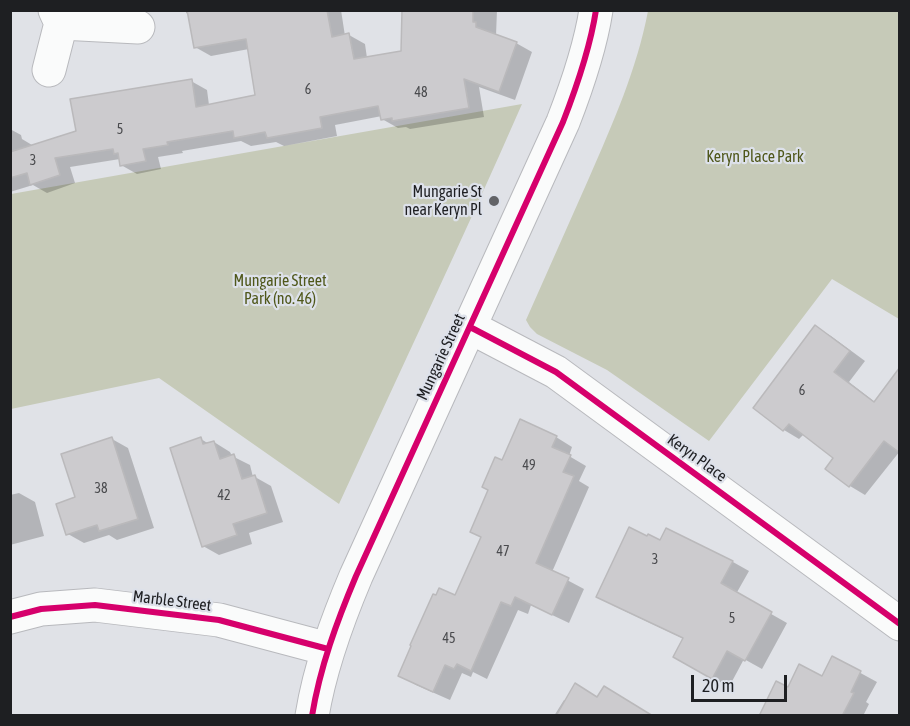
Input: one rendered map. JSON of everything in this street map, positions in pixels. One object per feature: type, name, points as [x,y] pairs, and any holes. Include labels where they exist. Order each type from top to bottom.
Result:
[{"type":"street","name":"Mungarie Street","points":[[312,716],[328,649],[341,612],[563,122],[577,86],[596,10]]},
{"type":"street","points":[[49,70],[58,17],[138,27]]},
{"type":"street","name":"Keryn Place","points":[[470,327],[556,372],[900,624]]},
{"type":"street","name":"Marble Street","points":[[10,617],[41,609],[95,605],[219,620],[328,649]]},
{"type":"green space","name":"Keryn Place Park","points":[[648,11],[899,11],[899,319],[832,279],[709,441],[607,370],[537,334],[526,320],[615,116],[638,54]]},
{"type":"green space","name":"Mungarie Street Park (no. 46)","points":[[522,104],[339,504],[159,378],[11,409],[11,194]]},
{"type":"building","points":[[187,10],[327,10],[332,37],[349,33],[354,59],[401,51],[402,10],[473,10],[473,22],[476,22],[476,27],[517,42],[499,92],[464,79],[469,108],[392,121],[392,118],[381,120],[378,106],[320,117],[322,128],[267,138],[265,132],[234,138],[233,131],[167,142],[168,145],[143,149],[146,161],[120,166],[118,153],[114,154],[113,149],[55,158],[60,175],[30,185],[27,173],[10,178],[10,152],[76,131],[70,99],[192,79],[196,107],[255,95],[246,39],[194,48]]},
{"type":"building","points":[[815,325],[850,351],[834,372],[874,402],[900,367],[900,453],[884,441],[849,487],[825,469],[833,458],[789,424],[783,431],[753,408]]},
{"type":"building","points":[[520,419],[557,436],[552,447],[571,455],[563,472],[574,476],[536,563],[569,578],[552,615],[515,597],[511,606],[501,602],[471,671],[457,664],[454,669],[445,665],[433,692],[398,676],[433,594],[436,595],[439,588],[455,595],[481,537],[470,532],[488,490],[482,487],[495,457],[502,460]]},
{"type":"building","points":[[112,437],[138,519],[99,531],[97,525],[66,535],[56,504],[75,497],[61,454]]},
{"type":"building","points":[[201,437],[203,444],[214,441],[220,459],[234,454],[242,479],[255,475],[267,513],[233,524],[237,535],[202,547],[170,448]]},
{"type":"building","points":[[629,527],[660,540],[666,528],[733,561],[721,583],[772,612],[745,661],[727,651],[712,679],[673,657],[683,638],[596,597]]},
{"type":"building","points":[[832,656],[861,671],[851,692],[854,693],[842,716],[759,716],[776,681],[788,687],[799,664],[822,676]]},
{"type":"building","points":[[575,683],[597,697],[604,686],[653,716],[556,716]]},
{"type":"cycle path","points":[[312,716],[324,662],[349,593],[563,122],[582,67],[596,10]]},
{"type":"cycle path","points":[[470,327],[556,372],[900,624]]},
{"type":"cycle path","points":[[10,617],[41,609],[95,605],[219,620],[328,649]]},
{"type":"place","name":"Mungarie St near Keryn Pl","points":[[494,201]]}]
